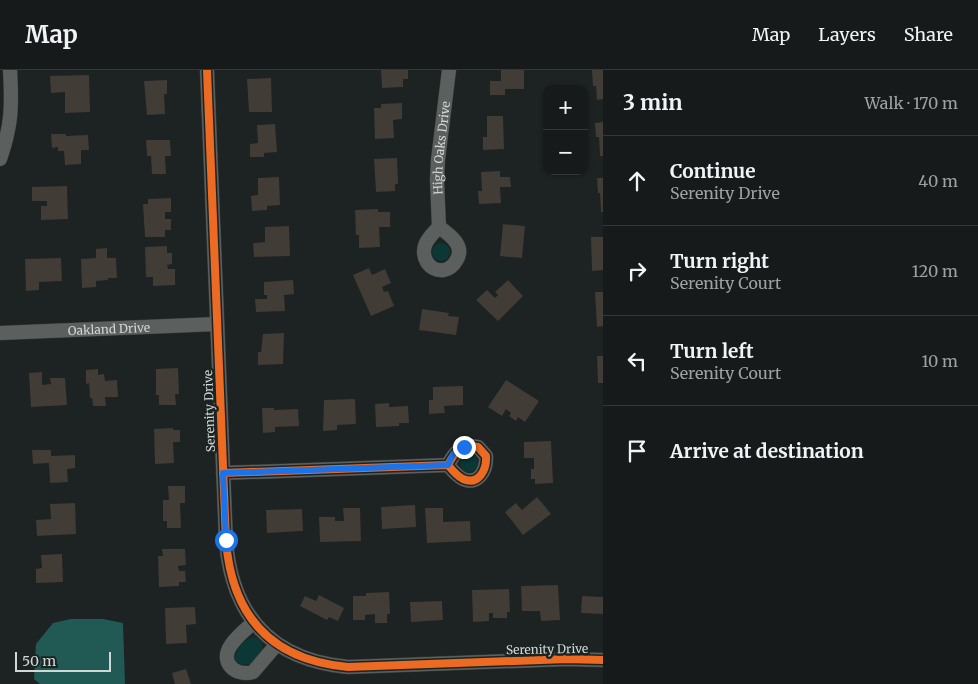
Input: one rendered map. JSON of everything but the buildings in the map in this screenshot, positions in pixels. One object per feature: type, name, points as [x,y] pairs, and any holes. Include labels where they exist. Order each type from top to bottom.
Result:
[{"type":"street","points":[[0,159],[7,138],[11,114],[10,70]]},
{"type":"street","name":"Serenity Drive","points":[[207,70],[226,540],[229,567],[237,595],[254,622],[277,644],[292,654],[322,664],[348,667],[567,659],[603,660]]},
{"type":"street","name":"High Oaks Drive","points":[[439,227],[438,148],[449,70]]},
{"type":"street","name":"Oakland Drive","points":[[0,333],[217,324]]},
{"type":"street","points":[[223,473],[448,465]]},
{"type":"street","points":[[254,622],[229,647],[227,660],[232,669],[243,673],[253,672],[277,644]]},
{"type":"shaded area","points":[[437,243],[445,243],[450,248],[448,259],[437,261],[432,256],[432,248]]},
{"type":"shaded area","points":[[465,454],[473,454],[478,459],[476,470],[465,472],[460,467],[460,459]]},
{"type":"shaded area","points":[[71,619],[103,619],[123,623],[125,684],[40,684],[34,679],[36,644],[53,623]]},
{"type":"shaded area","points":[[255,637],[261,641],[263,649],[250,664],[241,665],[235,659],[237,651],[244,642]]},
{"type":"cycle path","points":[[207,70],[226,541],[230,568],[237,591],[247,612],[260,630],[277,644],[297,655],[321,663],[348,667],[567,659],[603,660]]},
{"type":"cycle path","points":[[223,473],[448,465],[459,476],[469,481],[481,475],[485,466],[486,456],[478,447],[463,448],[456,452],[448,465]]},
{"type":"route","points":[[226,540],[223,473],[448,465],[453,454],[464,447]]}]
